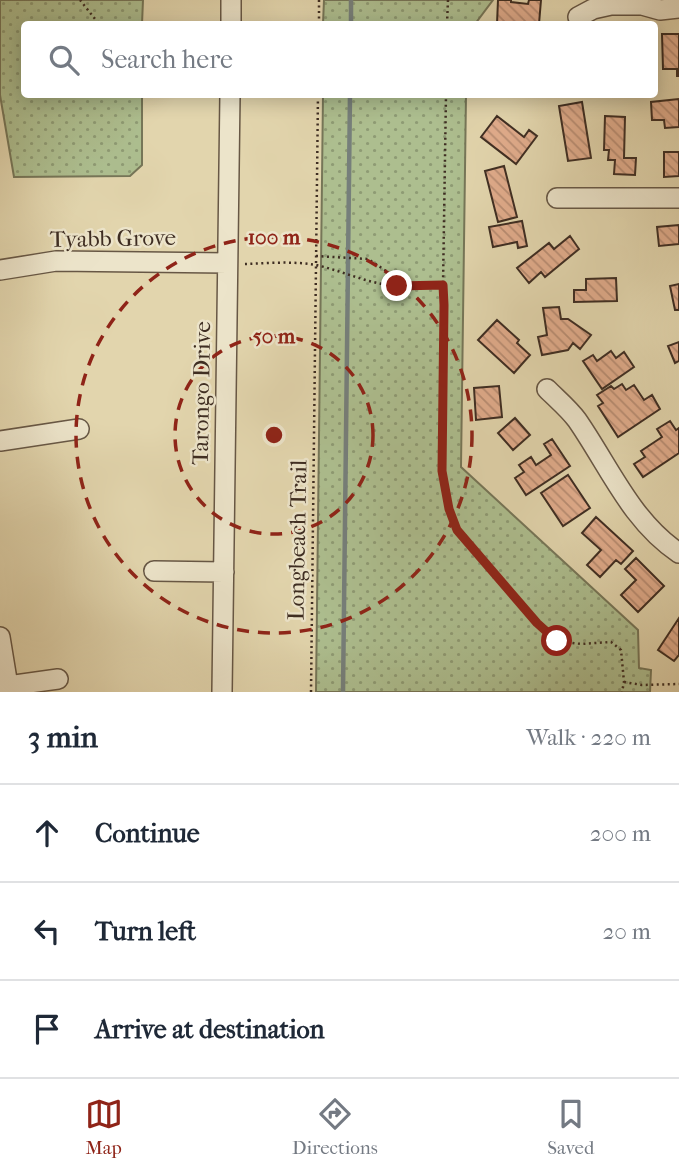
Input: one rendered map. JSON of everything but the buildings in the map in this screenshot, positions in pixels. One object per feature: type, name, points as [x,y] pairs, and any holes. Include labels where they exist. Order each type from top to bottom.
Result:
[{"type":"street","points":[[231,0],[231,21]]},
{"type":"street","points":[[578,17],[593,9],[611,5],[679,8]]},
{"type":"street","name":"Tarongo Drive","points":[[222,692],[230,98]]},
{"type":"street","points":[[557,198],[679,198]]},
{"type":"street","name":"Tyabb Grove","points":[[0,270],[56,261],[228,262]]},
{"type":"street","points":[[547,389],[576,419],[629,503],[650,529],[679,553]]},
{"type":"street","points":[[0,441],[79,429]]},
{"type":"street","points":[[154,571],[223,572]]},
{"type":"street","points":[[0,637],[8,689],[58,679]]},
{"type":"path","points":[[80,0],[97,21]]},
{"type":"path","points":[[319,0],[319,21]]},
{"type":"path","points":[[447,21],[448,0]]},
{"type":"path","name":"Longbeach Trail","points":[[311,692],[318,98]]},
{"type":"path","points":[[446,98],[442,471],[449,509],[457,530],[537,623],[557,641],[581,644],[611,642],[621,650],[624,682],[622,692]]},
{"type":"path","points":[[316,256],[368,259],[410,286]]},
{"type":"path","points":[[228,262],[240,265],[283,262],[316,265],[373,283],[397,286],[443,285]]},
{"type":"path","points":[[624,682],[642,685],[679,684]]},
{"type":"green space","points":[[0,0],[143,0],[142,21],[21,21],[21,98],[142,98],[142,165],[130,176],[14,177],[0,95]]},
{"type":"green space","points":[[324,0],[493,0],[477,21],[323,21]]},
{"type":"green space","points":[[323,98],[466,98],[461,467],[638,630],[639,668],[651,670],[650,692],[316,692]]},
{"type":"waterway","points":[[351,0],[351,21]]},
{"type":"waterway","points":[[343,692],[350,98]]},
{"type":"route","points":[[397,286],[443,285],[442,471],[449,509],[457,530],[537,623],[557,641]]}]
